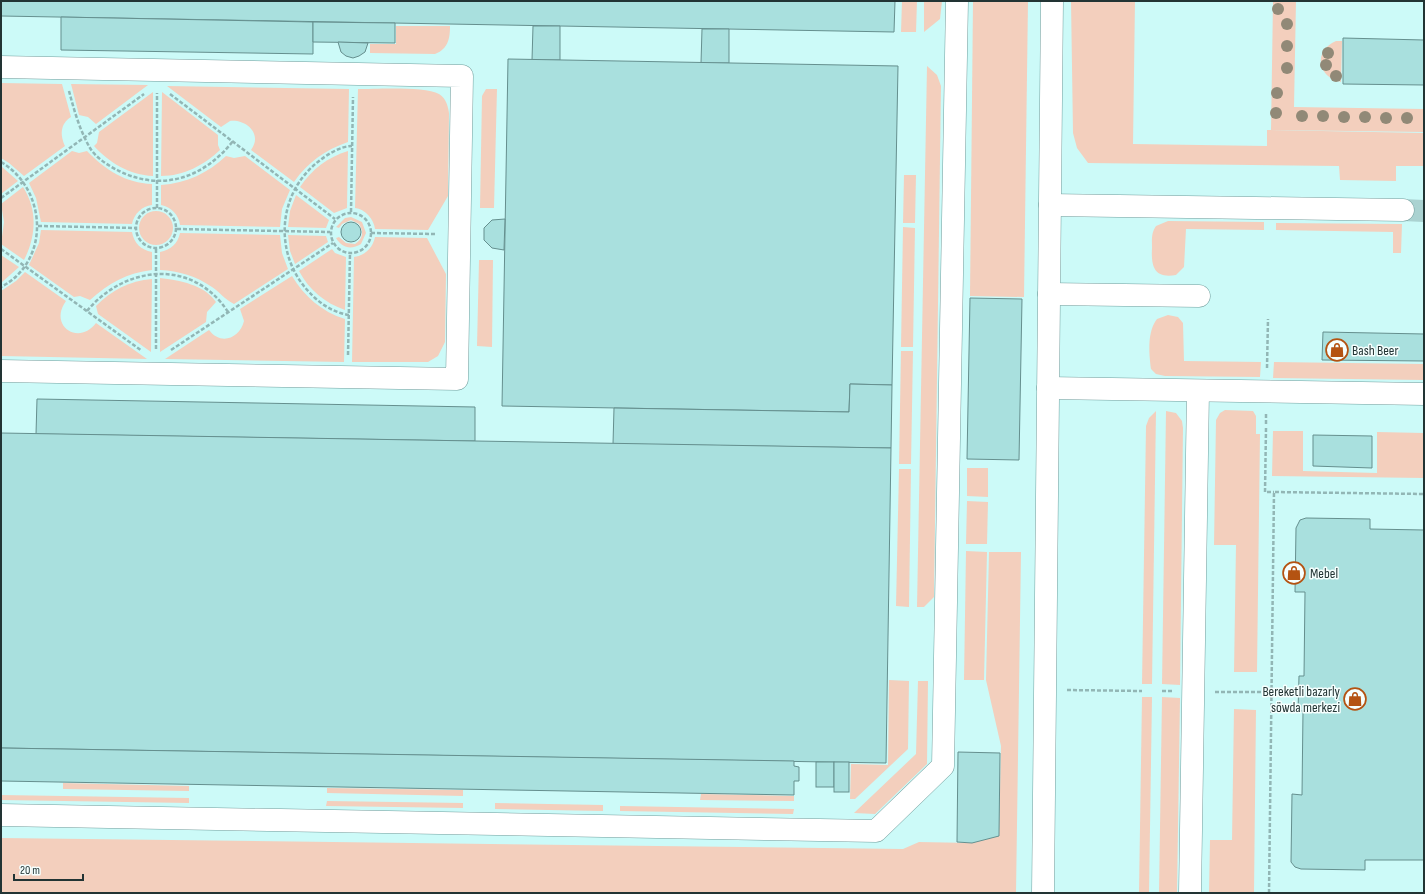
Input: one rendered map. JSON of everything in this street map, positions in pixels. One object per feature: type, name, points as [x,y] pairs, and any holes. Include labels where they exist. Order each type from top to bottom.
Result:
[{"type":"street","points":[[1,816],[876,831],[944,766],[957,1]]},
{"type":"street","points":[[1043,893],[1052,1]]},
{"type":"street","points":[[1,67],[462,76],[457,379],[1,371]]},
{"type":"street","points":[[1050,205],[1403,210]]},
{"type":"street","points":[[1049,294],[1198,296]]},
{"type":"street","points":[[1048,388],[1424,394]]},
{"type":"street","points":[[1190,893],[1198,391]]},
{"type":"path","points":[[67,84],[76,116],[85,137],[95,153],[116,170],[136,178],[157,180],[178,178],[198,171],[216,160],[233,141]]},
{"type":"path","points":[[157,88],[157,208]]},
{"type":"path","points":[[164,89],[335,219]]},
{"type":"path","points":[[1,198],[145,93]]},
{"type":"path","points":[[351,212],[353,96]]},
{"type":"path","points":[[349,315],[341,314],[331,309],[314,297],[300,281],[293,270],[286,252],[284,231],[286,210],[295,188],[306,173],[322,158],[341,149],[352,146]]},
{"type":"path","points":[[1,162],[16,172],[24,182],[33,199],[38,226],[32,252],[24,266],[13,278],[1,287]]},
{"type":"path","points":[[157,208],[165,210],[171,214],[176,221],[177,229],[175,237],[170,244],[164,248],[156,249],[141,243],[135,228],[137,220],[142,214],[148,209],[157,208]]},
{"type":"path","points":[[351,212],[359,214],[365,218],[370,225],[371,233],[370,241],[365,247],[358,252],[350,253],[342,252],[333,244],[330,232],[335,219],[343,214],[351,212]]},
{"type":"path","points":[[38,226],[135,228]]},
{"type":"path","points":[[177,229],[330,232]]},
{"type":"path","points":[[371,233],[442,234]]},
{"type":"path","points":[[169,352],[333,244]]},
{"type":"path","points":[[1,249],[143,351]]},
{"type":"path","points":[[156,249],[156,356]]},
{"type":"path","points":[[348,362],[350,253]]},
{"type":"path","points":[[86,311],[101,295],[119,283],[139,276],[156,274],[182,277],[201,285],[218,297],[228,312]]},
{"type":"path","points":[[1267,366],[1268,319]]},
{"type":"path","points":[[1266,428],[1265,492],[1424,494]]},
{"type":"path","points":[[1269,893],[1274,492]]},
{"type":"path","points":[[1045,689],[1142,691]]},
{"type":"path","points":[[1217,692],[1272,692]]},
{"type":"shaded area","points":[[902,1],[917,1],[916,32],[901,32]]},
{"type":"shaded area","points":[[924,1],[942,1],[940,19],[924,32]]},
{"type":"shaded area","points":[[973,1],[1028,1],[1024,297],[970,296]]},
{"type":"shaded area","points":[[1071,1],[1135,1],[1133,144],[1267,146],[1267,130],[1424,133],[1424,166],[1396,166],[1396,181],[1340,180],[1339,166],[1088,163],[1077,148],[1073,133]]},
{"type":"shaded area","points":[[1273,1],[1296,1],[1294,107],[1424,109],[1424,132],[1271,130]]},
{"type":"shaded area","points":[[396,26],[450,26],[449,39],[443,49],[435,54],[370,53],[370,44],[396,44]]},
{"type":"shaded area","points":[[1336,41],[1342,41],[1341,82],[1327,75],[1321,63],[1321,57],[1324,51],[1329,45]]},
{"type":"shaded area","points":[[927,66],[937,75],[941,86],[934,597],[924,607],[917,607]]},
{"type":"shaded area","points":[[1,83],[62,84],[71,117],[67,120],[62,130],[62,138],[65,146],[24,176],[1,158]]},
{"type":"shaded area","points":[[71,84],[148,85],[96,124],[88,117],[79,115]]},
{"type":"shaded area","points":[[167,86],[349,89],[348,142],[324,153],[305,168],[294,182],[251,150],[255,138],[254,133],[247,125],[242,122],[230,121],[221,127]]},
{"type":"shaded area","points":[[400,88],[432,91],[439,94],[446,102],[449,113],[448,196],[428,230],[375,229],[373,222],[368,215],[362,210],[355,208],[358,89]]},
{"type":"shaded area","points":[[486,89],[497,89],[494,208],[480,208],[482,96]]},
{"type":"shaded area","points":[[153,92],[153,176],[128,171],[120,167],[113,163],[94,146],[97,143],[99,132]]},
{"type":"shaded area","points":[[162,92],[218,135],[218,145],[220,150],[193,169],[178,174],[161,176]]},
{"type":"shaded area","points":[[72,151],[79,153],[87,151],[101,164],[116,174],[133,181],[152,184],[152,205],[139,211],[132,224],[41,222],[36,198],[29,183]]},
{"type":"shaded area","points":[[348,151],[347,208],[334,213],[300,187],[321,164]]},
{"type":"shaded area","points":[[226,156],[234,158],[245,156],[290,190],[282,209],[280,227],[180,225],[174,212],[161,205],[161,185],[180,182],[196,176],[212,167]]},
{"type":"shaded area","points":[[1,166],[18,181],[1,194]]},
{"type":"shaded area","points":[[904,175],[916,175],[915,223],[903,223]]},
{"type":"shaded area","points":[[23,187],[31,205],[34,224],[31,242],[24,260],[1,244],[4,222],[1,204]]},
{"type":"shaded area","points":[[296,195],[329,220],[326,228],[288,227],[290,211]]},
{"type":"shaded area","points":[[153,211],[159,211],[163,212],[170,218],[173,228],[172,235],[166,242],[159,245],[153,245],[149,244],[142,238],[139,231],[139,225],[140,221],[146,214]]},
{"type":"shaded area","points":[[351,217],[362,222],[366,233],[361,244],[354,247],[347,247],[341,244],[336,238],[339,237],[346,243],[355,244],[360,240],[362,235],[362,230],[359,224],[351,220],[342,224],[339,228],[336,227],[345,218]]},
{"type":"shaded area","points":[[1168,221],[1264,222],[1264,230],[1186,229],[1184,267],[1176,275],[1169,276],[1158,273],[1153,266],[1152,260],[1153,231],[1156,226]]},
{"type":"shaded area","points":[[1276,223],[1402,224],[1401,253],[1393,253],[1393,232],[1276,230]]},
{"type":"shaded area","points":[[903,227],[915,228],[913,347],[901,347]]},
{"type":"shaded area","points":[[41,230],[132,232],[134,239],[139,245],[145,250],[152,252],[152,270],[126,276],[111,284],[90,300],[80,296],[74,297],[29,265],[39,243]]},
{"type":"shaded area","points":[[180,233],[280,235],[282,253],[288,269],[234,304],[218,291],[194,277],[181,273],[160,270],[160,252],[173,246],[178,240]]},
{"type":"shaded area","points":[[288,235],[326,236],[328,242],[295,264],[290,251]]},
{"type":"shaded area","points":[[375,237],[427,238],[446,274],[445,342],[438,356],[428,362],[352,362],[354,257],[368,251]]},
{"type":"shaded area","points":[[332,249],[335,253],[346,257],[345,310],[331,304],[318,295],[303,278],[299,271]]},
{"type":"shaded area","points":[[1,255],[19,267],[1,283]]},
{"type":"shaded area","points":[[479,260],[493,260],[492,347],[477,346]]},
{"type":"shaded area","points":[[25,272],[66,301],[61,310],[61,318],[63,325],[68,330],[74,333],[82,333],[89,330],[96,323],[147,359],[1,356],[1,291],[16,281]]},
{"type":"shaded area","points":[[292,276],[308,297],[321,308],[345,319],[344,362],[165,359],[209,330],[219,338],[224,339],[234,336],[239,332],[244,321],[240,309]]},
{"type":"shaded area","points":[[160,278],[175,280],[198,287],[211,296],[216,302],[207,312],[206,322],[160,352]]},
{"type":"shaded area","points":[[152,279],[151,352],[98,314],[96,306],[108,295],[121,287]]},
{"type":"shaded area","points":[[1168,315],[1178,317],[1183,323],[1184,361],[1261,362],[1260,377],[1165,376],[1156,374],[1151,369],[1149,350],[1150,336],[1157,319]]},
{"type":"shaded area","points":[[901,351],[913,351],[911,464],[899,464]]},
{"type":"shaded area","points":[[1274,362],[1424,364],[1424,380],[1273,378]]},
{"type":"shaded area","points":[[1225,410],[1253,411],[1256,416],[1256,434],[1260,434],[1257,672],[1234,672],[1236,545],[1214,545],[1216,420],[1220,413]]},
{"type":"shaded area","points":[[1156,411],[1152,684],[1142,684],[1146,426],[1149,418]]},
{"type":"shaded area","points":[[1166,411],[1176,413],[1182,421],[1183,428],[1180,685],[1162,684]]},
{"type":"shaded area","points":[[1273,431],[1303,431],[1303,471],[1377,473],[1377,432],[1424,433],[1424,478],[1272,476]]},
{"type":"shaded area","points":[[967,468],[988,468],[988,497],[967,496]]},
{"type":"shaded area","points":[[899,469],[911,469],[909,607],[896,606]]},
{"type":"shaded area","points":[[967,501],[988,502],[987,544],[966,544]]},
{"type":"shaded area","points":[[966,551],[987,552],[984,680],[964,680]]},
{"type":"shaded area","points":[[989,552],[1021,552],[1016,893],[1,893],[1,838],[903,849],[919,842],[972,843],[999,836],[1001,746],[986,680]]},
{"type":"shaded area","points":[[889,680],[909,681],[908,749],[855,799],[850,799],[851,764],[888,765]]},
{"type":"shaded area","points":[[918,681],[928,681],[927,764],[875,814],[854,813],[916,754]]},
{"type":"shaded area","points":[[1142,697],[1152,697],[1149,893],[1139,893]]},
{"type":"shaded area","points":[[1162,697],[1180,698],[1177,893],[1159,893]]},
{"type":"shaded area","points":[[1234,709],[1256,710],[1254,893],[1209,893],[1210,840],[1232,840]]},
{"type":"shaded area","points":[[63,783],[189,786],[189,791],[63,789]]},
{"type":"shaded area","points":[[327,788],[463,790],[463,796],[327,793]]},
{"type":"shaded area","points":[[701,794],[794,796],[794,801],[700,800]]},
{"type":"shaded area","points":[[1,795],[189,798],[189,803],[1,800]]},
{"type":"shaded area","points":[[327,801],[463,803],[463,808],[326,806]]},
{"type":"shaded area","points":[[495,803],[603,805],[603,811],[495,809]]},
{"type":"shaded area","points":[[620,806],[794,809],[793,814],[620,811]]},
{"type":"building","points":[[1,1],[895,1],[894,32],[1,16]]},
{"type":"building","points":[[61,17],[313,22],[313,54],[61,50]]},
{"type":"building","points":[[313,22],[395,23],[395,43],[313,42]]},
{"type":"building","points":[[533,26],[560,26],[560,60],[532,60]]},
{"type":"building","points":[[702,29],[729,29],[729,63],[701,63]]},
{"type":"building","points":[[1343,38],[1424,40],[1424,85],[1343,84]]},
{"type":"building","points":[[338,42],[368,43],[365,52],[353,58],[346,56],[341,52]]},
{"type":"building","points":[[508,59],[898,66],[892,385],[850,384],[849,412],[502,406]]},
{"type":"building","points":[[505,219],[504,250],[492,248],[484,240],[484,228],[492,220]]},
{"type":"building","points":[[347,222],[355,222],[361,228],[361,236],[355,242],[347,242],[341,236],[341,228]]},
{"type":"building","points":[[970,298],[1022,299],[1019,460],[967,459]]},
{"type":"building","points":[[1323,332],[1424,334],[1424,361],[1322,360]]},
{"type":"building","points":[[850,384],[892,385],[891,448],[613,444],[614,408],[849,412]]},
{"type":"building","points":[[37,399],[475,407],[475,441],[36,434]]},
{"type":"building","points":[[1,433],[891,448],[886,763],[1,748]]},
{"type":"building","points":[[1313,435],[1372,436],[1372,468],[1313,466]]},
{"type":"building","name":"Bereketli bazarly söwda merkezi","points":[[1306,518],[1370,519],[1370,529],[1424,530],[1424,860],[1365,860],[1365,870],[1301,869],[1295,867],[1291,862],[1292,794],[1302,795],[1303,711],[1298,711],[1299,676],[1304,676],[1305,592],[1295,592],[1296,528],[1300,520]]},
{"type":"building","points":[[1,748],[794,761],[794,766],[799,767],[799,781],[794,781],[794,795],[1,781]]},
{"type":"building","points":[[958,752],[1000,753],[999,836],[972,843],[957,842]]},
{"type":"building","points":[[816,762],[834,762],[834,787],[816,787]]},
{"type":"building","points":[[834,762],[849,762],[849,792],[834,792]]},
{"type":"tunnel","points":[[1403,210],[1424,211]]},
{"type":"place","name":"Bash Beer","points":[[1337,350]]},
{"type":"place","name":"Mebel","points":[[1294,573]]},
{"type":"place","name":"Bereketli bazarly söwda merkezi","points":[[1355,699]]}]
